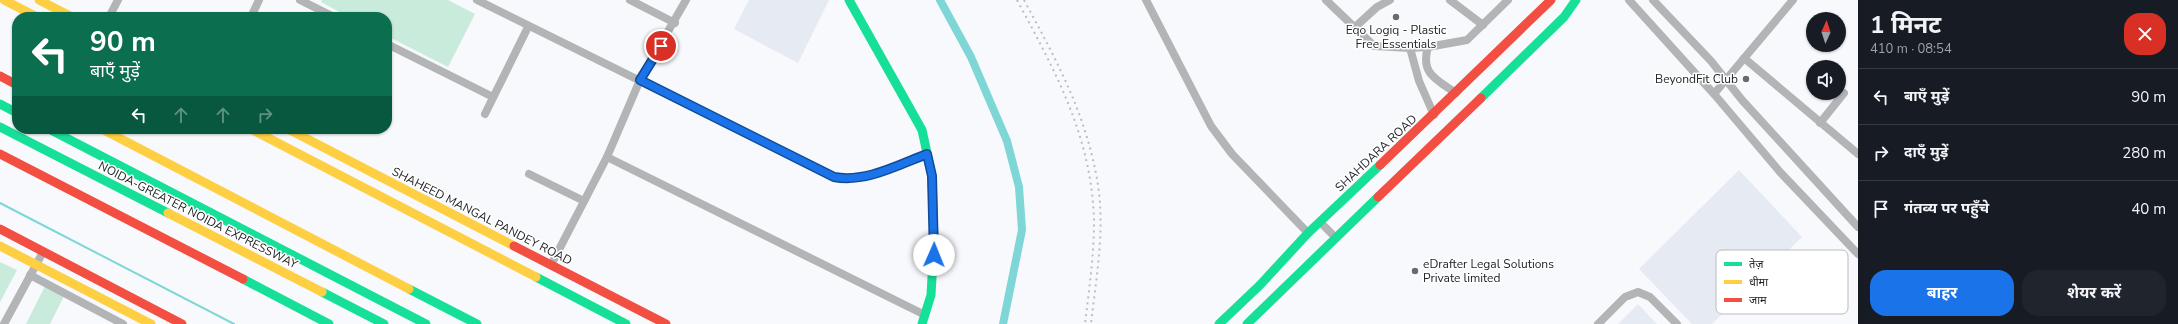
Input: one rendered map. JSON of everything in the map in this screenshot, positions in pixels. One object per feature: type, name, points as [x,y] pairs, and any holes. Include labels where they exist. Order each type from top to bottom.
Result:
[{"type":"main road","points":[[4,0],[27,12]]},
{"type":"main road","points":[[39,0],[62,12]]},
{"type":"main road","points":[[849,0],[922,130],[932,176],[934,242],[931,295],[922,324]]},
{"type":"main road","name":"SHAHDARA ROAD","points":[[1219,324],[1260,285],[1320,222],[1456,93],[1551,0]]},
{"type":"main road","points":[[1247,324],[1564,16],[1576,0]]},
{"type":"main road","points":[[0,76],[12,82]]},
{"type":"main road","points":[[0,104],[12,110]]},
{"type":"main road","name":"NOIDA-GREATER NOIDA EXPRESSWAY","points":[[0,127],[12,133]]},
{"type":"main road","name":"NOIDA-GREATER NOIDA EXPRESSWAY","points":[[14,134],[384,324]]},
{"type":"main road","name":"NOIDA-GREATER NOIDA EXPRESSWAY","points":[[59,134],[426,324]]},
{"type":"main road","points":[[112,134],[478,324]]},
{"type":"main road","points":[[262,134],[626,324]]},
{"type":"main road","name":"SHAHEED MANGAL PANDEY ROAD","points":[[298,134],[666,324]]},
{"type":"main road","points":[[0,154],[329,324]]},
{"type":"main road","points":[[0,230],[182,324]]},
{"type":"main road","points":[[0,246],[151,324]]},
{"type":"street","points":[[112,12],[118,0]]},
{"type":"street","points":[[253,12],[259,0]]},
{"type":"street","points":[[300,0],[324,12]]},
{"type":"street","points":[[476,0],[834,177],[846,179],[869,175],[927,154]]},
{"type":"street","points":[[630,0],[675,23]]},
{"type":"street","points":[[551,265],[607,157],[640,80],[675,23],[686,0]]},
{"type":"street","points":[[1146,0],[1211,126],[1232,154],[1308,234]]},
{"type":"street","points":[[1326,0],[1374,46],[1410,48],[1463,42],[1508,0]]},
{"type":"street","points":[[1354,28],[1377,7],[1390,0]]},
{"type":"street","points":[[1450,0],[1482,25]]},
{"type":"street","points":[[1629,0],[1714,94],[1780,172],[1858,254]]},
{"type":"street","points":[[1653,0],[1712,60],[1726,80],[1858,227]]},
{"type":"street","points":[[1714,94],[1793,0]]},
{"type":"street","points":[[485,114],[528,27]]},
{"type":"street","points":[[392,46],[493,97]]},
{"type":"street","points":[[1428,47],[1426,65],[1428,72],[1456,93]]},
{"type":"street","points":[[1410,48],[1419,81],[1434,114]]},
{"type":"street","points":[[1744,58],[1858,154]]},
{"type":"street","points":[[1820,123],[1838,100]]},
{"type":"street","points":[[607,157],[926,315]]},
{"type":"street","points":[[528,174],[584,202]]},
{"type":"street","points":[[1320,222],[1336,238]]},
{"type":"street","points":[[4,324],[43,252]]},
{"type":"street","points":[[30,275],[123,324]]},
{"type":"street","points":[[1598,324],[1625,297],[1638,292],[1650,297],[1676,324]]},
{"type":"shaded area","points":[[749,0],[829,0],[798,63],[734,29]]},
{"type":"shaded area","points":[[1739,170],[1802,237],[1789,250],[1716,250],[1716,314],[1722,314],[1712,324],[1692,324],[1639,269]]},
{"type":"shaded area","points":[[1638,304],[1657,324],[1618,324]]},
{"type":"green space","points":[[322,0],[448,0],[475,14],[448,67],[392,39],[392,12],[340,12],[321,2]]},
{"type":"green space","points":[[0,262],[17,270],[0,302]]},
{"type":"green space","points":[[45,286],[64,296],[50,324],[26,324]]},
{"type":"waterway","points":[[940,0],[971,57],[1007,141],[1019,187],[1022,230],[1003,324]]},
{"type":"waterway","points":[[0,203],[234,324]]},
{"type":"railway","points":[[1017,0],[1058,79],[1079,133],[1086,161],[1092,190],[1094,234],[1085,324]]},
{"type":"railway","points":[[1024,0],[1048,45],[1069,90],[1078,112],[1093,160],[1098,185],[1101,220],[1099,255],[1091,324]]},
{"type":"traffic: fast","points":[[849,0],[922,130],[932,176],[934,242],[931,295],[922,324]]},
{"type":"traffic: fast","points":[[1481,98],[1564,17],[1576,0]]},
{"type":"traffic: fast","points":[[0,104],[12,110]]},
{"type":"traffic: fast","points":[[0,127],[12,133]]},
{"type":"traffic: fast","points":[[14,134],[168,213]]},
{"type":"traffic: fast","points":[[59,134],[426,324]]},
{"type":"traffic: fast","points":[[1219,324],[1260,285],[1308,233],[1380,165]]},
{"type":"traffic: fast","points":[[1247,324],[1378,197]]},
{"type":"traffic: fast","points":[[536,277],[626,324]]},
{"type":"traffic: fast","points":[[243,279],[329,324]]},
{"type":"traffic: fast","points":[[409,289],[477,324]]},
{"type":"traffic: fast","points":[[322,292],[384,324]]},
{"type":"traffic: slow","points":[[4,0],[27,12]]},
{"type":"traffic: slow","points":[[39,0],[62,12]]},
{"type":"traffic: slow","points":[[112,134],[409,289]]},
{"type":"traffic: slow","points":[[261,134],[536,277]]},
{"type":"traffic: slow","points":[[298,134],[514,246]]},
{"type":"traffic: slow","points":[[168,213],[322,292]]},
{"type":"traffic: slow","points":[[0,246],[151,324]]},
{"type":"traffic: jam","points":[[1380,165],[1551,0]]},
{"type":"traffic: jam","points":[[0,76],[12,82]]},
{"type":"traffic: jam","points":[[1378,197],[1481,98]]},
{"type":"traffic: jam","points":[[0,154],[243,279]]},
{"type":"traffic: jam","points":[[0,229],[182,324]]},
{"type":"traffic: jam","points":[[514,246],[666,324]]},
{"type":"place","name":"Eqo Logiq - Plastic Free Essentials","points":[[1396,17]]},
{"type":"place","name":"BeyondFit Club","points":[[1746,79]]},
{"type":"place","name":"eDrafter Legal Solutions Private limited","points":[[1415,271]]},
{"type":"route","points":[[661,46],[640,80],[834,177],[846,179],[869,175],[927,154],[932,176],[934,255]]}]
